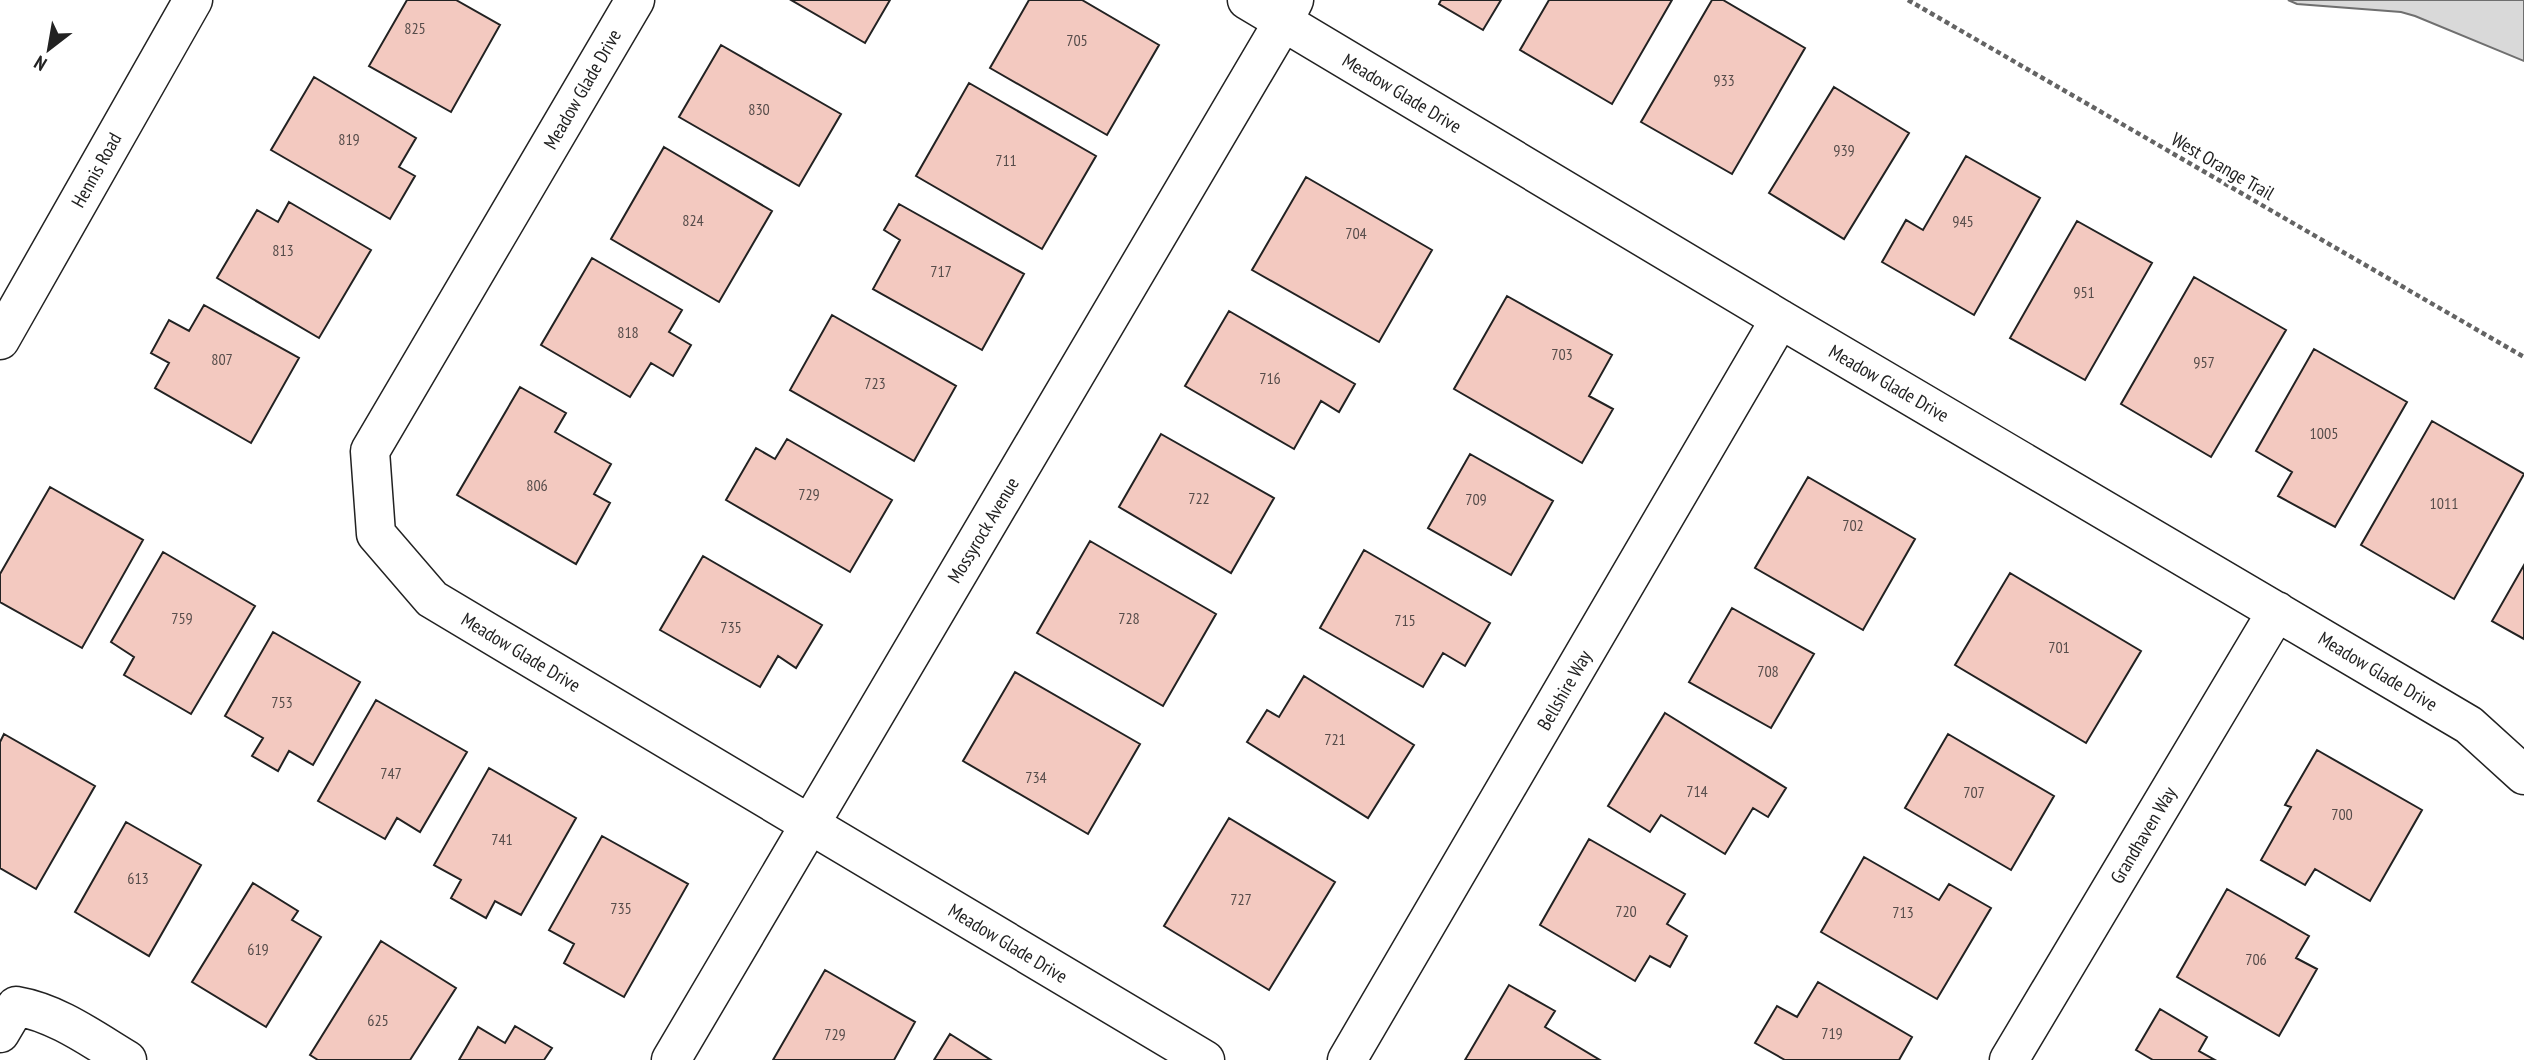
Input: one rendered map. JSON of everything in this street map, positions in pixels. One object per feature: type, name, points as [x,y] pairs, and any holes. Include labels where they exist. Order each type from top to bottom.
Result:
[{"type":"street","name":"Hennis Road","points":[[0,340],[193,0]]},
{"type":"street","name":"Meadow Glade Drive","points":[[635,0],[370,451],[376,534],[432,599],[1205,1060]]},
{"type":"street","name":"Meadow Glade Drive","points":[[1247,0],[1289,11],[1780,319],[2469,725],[2524,775]]},
{"type":"street","name":"Mossyrock Avenue","points":[[671,1060],[1289,11]]},
{"type":"street","name":"Bellshire Way","points":[[1347,1060],[1780,319]]},
{"type":"street","name":"Grandhaven Way","points":[[2009,1060],[2277,611]]},
{"type":"street","points":[[4,1012],[35,1009],[54,1017],[127,1060]]},
{"type":"path","name":"West Orange Trail","points":[[1908,0],[2524,357]]},
{"type":"shaded area","points":[[2288,0],[2524,0],[2524,61],[2401,12],[2297,4]]},
{"type":"building","points":[[407,0],[456,0],[500,25],[451,112],[369,66]]},
{"type":"building","points":[[791,0],[890,0],[865,43]]},
{"type":"building","points":[[1029,0],[1082,0],[1159,45],[1107,135],[990,68]]},
{"type":"building","points":[[1441,0],[1501,0],[1483,30],[1439,4]]},
{"type":"building","points":[[1549,0],[1672,0],[1612,104],[1520,50]]},
{"type":"building","points":[[1712,0],[1723,0],[1805,48],[1732,174],[1641,122]]},
{"type":"building","points":[[721,45],[841,114],[799,186],[679,117]]},
{"type":"building","points":[[314,77],[416,138],[399,167],[415,176],[390,219],[271,150]]},
{"type":"building","points":[[969,83],[1096,156],[1042,249],[916,176]]},
{"type":"building","points":[[1834,87],[1909,133],[1844,239],[1769,193]]},
{"type":"building","points":[[664,147],[772,211],[719,302],[611,239]]},
{"type":"building","points":[[1966,156],[2040,198],[1974,315],[1882,262],[1906,220],[1923,230]]},
{"type":"building","points":[[1306,177],[1432,250],[1379,342],[1252,270]]},
{"type":"building","points":[[289,202],[371,250],[319,338],[217,278],[257,210],[278,222]]},
{"type":"building","points":[[899,204],[1024,274],[982,350],[873,289],[900,240],[884,230]]},
{"type":"building","points":[[2077,221],[2152,263],[2085,380],[2010,338]]},
{"type":"building","points":[[592,258],[682,310],[669,332],[691,345],[673,376],[651,363],[630,397],[541,345]]},
{"type":"building","points":[[2194,277],[2286,330],[2211,457],[2121,404]]},
{"type":"building","points":[[1507,296],[1612,355],[1589,396],[1613,409],[1582,463],[1454,389]]},
{"type":"building","points":[[204,305],[299,358],[251,443],[155,388],[169,363],[151,353],[169,320],[189,331]]},
{"type":"building","points":[[1229,311],[1355,384],[1339,412],[1321,401],[1294,449],[1185,386]]},
{"type":"building","points":[[832,315],[956,386],[914,461],[790,390]]},
{"type":"building","points":[[2314,349],[2407,402],[2335,527],[2278,496],[2292,472],[2256,451]]},
{"type":"building","points":[[520,387],[566,413],[555,432],[611,464],[594,494],[610,503],[576,564],[457,495]]},
{"type":"building","points":[[2432,421],[2524,474],[2454,599],[2361,545]]},
{"type":"building","points":[[1161,434],[1274,498],[1231,573],[1119,507]]},
{"type":"building","points":[[787,439],[892,500],[850,572],[726,500],[756,448],[775,459]]},
{"type":"building","points":[[1470,454],[1553,501],[1511,575],[1428,528]]},
{"type":"building","points":[[1808,477],[1915,539],[1863,630],[1755,568]]},
{"type":"building","points":[[50,487],[143,540],[82,648],[0,602],[0,574]]},
{"type":"building","points":[[1090,541],[1216,614],[1163,706],[1037,633]]},
{"type":"building","points":[[1364,550],[1490,623],[1465,666],[1443,653],[1423,687],[1320,628]]},
{"type":"building","points":[[163,552],[255,606],[191,714],[124,675],[134,657],[111,642]]},
{"type":"building","points":[[703,556],[822,625],[796,668],[778,656],[760,687],[660,630]]},
{"type":"building","points":[[2524,565],[2524,639],[2492,621]]},
{"type":"building","points":[[2010,573],[2141,651],[2086,743],[1955,665]]},
{"type":"building","points":[[1732,608],[1814,654],[1771,728],[1689,682]]},
{"type":"building","points":[[273,632],[360,682],[313,765],[289,751],[278,771],[252,756],[263,738],[225,716]]},
{"type":"building","points":[[1015,672],[1140,744],[1088,834],[963,761]]},
{"type":"building","points":[[1304,676],[1414,745],[1368,818],[1247,742],[1267,710],[1279,717]]},
{"type":"building","points":[[376,700],[467,752],[420,832],[397,818],[385,839],[318,801]]},
{"type":"building","points":[[1665,713],[1786,788],[1768,817],[1753,808],[1725,854],[1661,815],[1650,832],[1608,806]]},
{"type":"building","points":[[4,734],[95,786],[36,889],[0,868],[0,742]]},
{"type":"building","points":[[1948,734],[2054,796],[2011,870],[1905,808]]},
{"type":"building","points":[[2317,750],[2422,810],[2370,901],[2315,869],[2305,885],[2261,860],[2291,807],[2285,805]]},
{"type":"building","points":[[489,768],[576,818],[521,915],[495,901],[486,918],[451,898],[461,880],[434,865]]},
{"type":"building","points":[[1229,818],[1335,882],[1269,990],[1164,926]]},
{"type":"building","points":[[126,822],[201,865],[149,956],[75,912]]},
{"type":"building","points":[[602,836],[688,884],[624,997],[564,963],[574,944],[549,930]]},
{"type":"building","points":[[1589,839],[1685,894],[1667,924],[1687,936],[1670,967],[1650,956],[1635,981],[1540,925]]},
{"type":"building","points":[[1864,857],[1939,900],[1949,884],[1991,908],[1937,999],[1821,932]]},
{"type":"building","points":[[253,883],[298,911],[292,920],[321,937],[266,1027],[192,982]]},
{"type":"building","points":[[2227,889],[2309,936],[2296,958],[2317,969],[2279,1036],[2177,977]]},
{"type":"building","points":[[381,941],[456,988],[410,1060],[318,1060],[310,1055]]},
{"type":"building","points":[[825,970],[915,1022],[894,1060],[773,1060]]},
{"type":"building","points":[[1818,982],[1912,1037],[1899,1060],[1785,1060],[1755,1043],[1777,1006],[1797,1017]]},
{"type":"building","points":[[1509,985],[1555,1011],[1545,1027],[1600,1060],[1465,1060]]},
{"type":"building","points":[[2160,1009],[2207,1037],[2199,1051],[2215,1060],[2153,1060],[2136,1050]]},
{"type":"building","points":[[515,1026],[552,1048],[544,1060],[459,1060],[478,1027],[505,1043]]},
{"type":"building","points":[[950,1034],[991,1060],[934,1060]]}]
